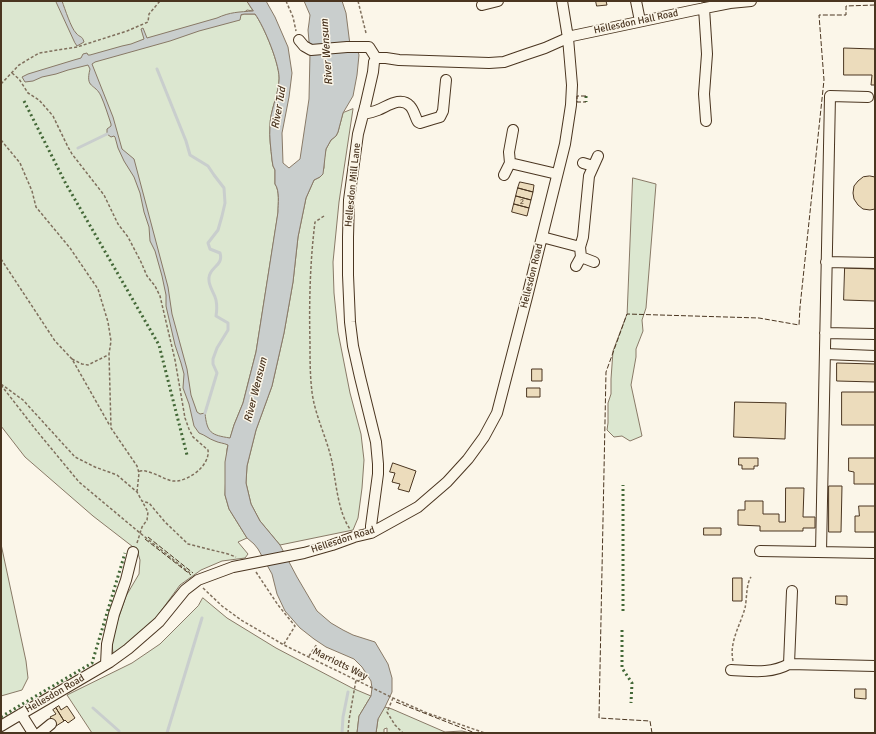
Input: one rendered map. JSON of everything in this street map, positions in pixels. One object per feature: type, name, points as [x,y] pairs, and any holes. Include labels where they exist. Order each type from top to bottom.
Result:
[{"type":"street","points":[[482,4],[498,1]]},
{"type":"street","name":"Hellesdon Road","points":[[1,726],[128,650],[159,622],[186,590],[233,568],[304,553],[372,532],[418,507],[447,482],[468,459],[484,437],[497,413],[542,237],[567,130],[571,105],[572,85],[568,38],[562,1]]},
{"type":"street","points":[[636,1],[640,21]]},
{"type":"street","name":"Hellesdon Hall Road","points":[[568,38],[704,8],[751,1]]},
{"type":"street","points":[[704,8],[707,54],[704,94],[706,121]]},
{"type":"street","points":[[299,40],[304,46],[311,50],[369,47],[376,58],[489,63],[504,62],[545,48],[568,38]]},
{"type":"street","name":"Hellesdon Mill Lane","points":[[372,532],[371,526],[378,474],[376,442],[353,346],[350,322],[348,275],[350,200],[358,134],[376,58]]},
{"type":"street","points":[[363,114],[393,103],[404,102],[413,110],[418,122],[420,123],[433,120],[440,117],[443,111],[446,80]]},
{"type":"street","points":[[820,552],[830,96],[868,97]]},
{"type":"street","points":[[504,175],[510,162],[509,152],[513,130]]},
{"type":"street","points":[[576,266],[581,252],[589,176],[588,165],[598,156]]},
{"type":"street","points":[[510,162],[557,174]]},
{"type":"street","points":[[542,237],[581,252],[594,262]]},
{"type":"street","points":[[826,262],[875,263]]},
{"type":"street","points":[[825,333],[875,334]]},
{"type":"street","points":[[825,354],[875,356]]},
{"type":"street","points":[[760,551],[875,553]]},
{"type":"street","points":[[106,664],[107,644],[114,614],[126,580],[133,552]]},
{"type":"street","points":[[789,664],[792,591]]},
{"type":"street","points":[[733,670],[766,671],[782,668],[789,664],[875,666]]},
{"type":"street","points":[[21,714],[33,733]]},
{"type":"street","points":[[40,733],[51,724]]},
{"type":"path","points":[[1,84],[19,65],[39,53],[77,47],[127,31],[148,22],[149,14],[160,1]]},
{"type":"path","points":[[286,1],[293,17],[299,40]]},
{"type":"path","points":[[358,1],[366,33]]},
{"type":"path","points":[[12,73],[19,79],[28,93],[39,100],[54,116],[68,147],[104,195],[118,224],[128,237],[147,276],[160,296],[175,360],[185,418],[193,437],[208,450],[208,455],[202,467],[186,479],[170,481],[157,474],[144,470],[140,471],[139,473]]},
{"type":"path","points":[[1,140],[20,163],[32,191],[36,207],[70,248],[98,289],[108,322],[111,341],[109,354],[111,428]]},
{"type":"path","points":[[324,216],[315,222],[311,248],[310,316],[312,392],[318,420],[330,454],[340,506],[347,525],[352,531],[361,535]]},
{"type":"path","points":[[1,259],[55,341],[72,359],[111,428],[137,466],[139,473],[137,492]]},
{"type":"path","points":[[72,359],[88,365],[109,354]]},
{"type":"path","points":[[1,385],[23,400],[75,457],[95,467],[117,475],[137,492],[148,512],[147,520],[142,527],[133,552]]},
{"type":"path","name":"Marriotts Way","points":[[1,385],[36,430],[80,482],[200,583],[222,606],[241,620],[284,645],[393,698],[428,713],[485,733]]},
{"type":"path","points":[[142,501],[149,503],[165,522],[188,544],[228,554],[255,563],[278,605],[295,626],[284,645]]},
{"type":"path","points":[[733,670],[732,654],[734,636],[745,608],[748,581],[751,577]]},
{"type":"path","points":[[308,656],[317,644]]},
{"type":"path","points":[[360,682],[361,678],[366,678]]},
{"type":"path","points":[[348,733],[356,680]]},
{"type":"path","points":[[393,698],[387,712],[395,725],[403,733]]},
{"type":"green space","points":[[1,1],[247,1],[253,11],[247,10],[241,15],[255,14],[259,20],[275,57],[279,75],[278,87],[270,120],[270,143],[273,166],[275,170],[275,184],[278,194],[278,213],[256,352],[243,403],[234,425],[227,449],[225,495],[229,509],[247,538],[238,542],[248,554],[245,558],[222,561],[201,570],[180,585],[150,626],[126,646],[113,654],[112,643],[114,631],[126,596],[139,574],[140,560],[137,550],[93,516],[25,457],[1,426]]},
{"type":"green space","points":[[353,109],[339,202],[333,262],[334,293],[338,332],[350,393],[361,434],[364,460],[358,518],[353,530],[280,545],[260,521],[251,504],[246,483],[247,466],[256,430],[272,386],[284,333],[293,282],[298,237],[306,198],[314,180],[320,177],[324,168],[326,149],[338,132],[343,113]]},
{"type":"green space","points":[[633,178],[656,184],[646,308],[642,320],[643,331],[636,349],[631,385],[642,436],[630,441],[622,436],[614,437],[607,430],[608,403],[611,394],[613,351],[627,314]]},
{"type":"green space","points":[[1,544],[26,661],[28,678],[22,690],[1,696]]},
{"type":"green space","points":[[203,598],[227,618],[276,648],[352,688],[371,696],[359,716],[357,733],[92,733],[67,695],[132,663],[160,644],[198,606]]},
{"type":"green space","points":[[385,707],[445,732],[462,731],[470,733],[387,733],[387,728],[384,729],[384,733],[376,733],[378,719]]},
{"type":"water","points":[[56,1],[62,1],[72,27],[79,36],[82,37],[84,42],[77,46],[75,43]]},
{"type":"water","points":[[247,1],[266,1],[275,17],[288,47],[292,73],[282,133],[283,163],[289,168],[300,159],[309,99],[310,53],[308,30],[310,15],[304,1],[342,1],[346,13],[350,45],[357,48],[359,55],[353,96],[343,113],[336,136],[331,140],[326,149],[323,174],[314,180],[306,198],[298,237],[293,282],[284,333],[272,386],[256,430],[247,466],[246,483],[251,504],[260,521],[280,545],[317,611],[331,623],[343,630],[375,642],[388,664],[392,678],[392,692],[378,719],[376,733],[357,733],[359,716],[371,696],[372,688],[371,681],[362,667],[354,659],[326,647],[314,639],[300,628],[285,611],[277,594],[272,574],[258,549],[247,538],[229,509],[225,495],[225,462],[228,445],[199,433],[194,426],[189,404],[183,388],[184,374],[175,345],[166,306],[166,295],[162,276],[155,251],[150,241],[149,227],[140,193],[134,177],[118,148],[115,137],[111,137],[107,134],[107,129],[111,126],[111,124],[99,92],[90,83],[90,69],[88,65],[42,77],[33,81],[25,82],[22,77],[81,58],[83,54],[87,53],[90,55],[144,39],[141,29],[143,28],[147,38],[230,13],[253,11]],"holes":[[[255,14],[263,28],[275,57],[279,75],[278,87],[270,120],[270,143],[273,166],[275,170],[275,184],[278,194],[278,212],[256,352],[243,403],[230,438],[218,436],[211,432],[207,425],[205,413],[200,414],[197,412],[191,395],[187,369],[172,314],[168,287],[134,159],[122,149],[113,117],[92,64],[240,20],[241,15]]]},
{"type":"building","points":[[596,1],[606,1],[607,5],[597,6]]},
{"type":"building","points":[[844,48],[875,49],[875,85],[871,85],[872,75],[844,75]]},
{"type":"building","points":[[863,177],[875,177],[875,209],[870,210],[863,209],[858,205],[854,199],[853,193],[854,186],[858,181]]},
{"type":"building","points":[[520,182],[534,185],[533,192],[518,188]]},
{"type":"building","points":[[518,188],[533,192],[531,200],[516,196]]},
{"type":"building","points":[[516,196],[531,200],[529,208],[514,204]]},
{"type":"building","points":[[514,204],[529,208],[527,216],[512,212]]},
{"type":"building","points":[[845,268],[875,269],[875,301],[844,300]]},
{"type":"building","points":[[837,363],[875,364],[875,382],[837,381]]},
{"type":"building","points":[[532,369],[542,369],[542,381],[532,381]]},
{"type":"building","points":[[527,388],[540,388],[540,397],[527,397]]},
{"type":"building","points":[[842,392],[875,392],[875,425],[842,425]]},
{"type":"building","points":[[735,402],[786,403],[785,439],[734,437]]},
{"type":"building","points":[[739,458],[758,458],[758,466],[754,466],[754,469],[742,469],[742,465],[739,465]]},
{"type":"building","points":[[849,458],[875,458],[875,484],[854,484],[854,472],[849,471]]},
{"type":"building","points":[[393,463],[416,471],[409,492],[398,489],[400,484],[392,482],[395,473],[390,472]]},
{"type":"building","points":[[829,486],[842,486],[841,532],[829,532]]},
{"type":"building","points":[[786,488],[804,488],[803,517],[815,517],[815,528],[803,528],[803,531],[760,531],[760,526],[738,525],[738,510],[745,510],[745,501],[763,501],[763,514],[779,514],[779,522],[785,522]]},
{"type":"building","points":[[859,506],[875,506],[875,532],[855,532],[855,516],[859,516]]},
{"type":"building","points":[[704,528],[721,528],[721,535],[704,535]]},
{"type":"building","points":[[733,578],[742,578],[742,601],[733,601]]},
{"type":"building","points":[[836,596],[847,596],[847,605],[836,604]]},
{"type":"building","points":[[855,689],[866,689],[866,699],[855,698]]},
{"type":"building","points":[[59,706],[61,710],[67,706],[75,718],[68,723],[65,720],[64,721],[56,708]]},
{"type":"building","points":[[56,708],[64,721],[56,726],[50,717],[56,714],[53,710]]},
{"type":"waterway","points":[[157,69],[186,141],[190,155],[208,166],[224,188],[225,203],[218,230],[208,243],[210,249],[220,253],[221,257],[218,264],[211,271],[209,281],[216,300],[216,316],[228,323],[228,330],[217,348],[213,359],[213,364],[217,373],[205,413]]},
{"type":"waterway","points":[[78,148],[107,134]]},
{"type":"waterway","points":[[167,733],[202,618]]},
{"type":"waterway","points":[[342,733],[343,717],[348,692]]},
{"type":"waterway","points":[[93,708],[119,731]]},
{"type":"hedge","points":[[586,96],[586,102]]},
{"type":"hedge","points":[[24,101],[66,184],[159,345],[187,455]]},
{"type":"hedge","points":[[623,485],[623,611]]},
{"type":"hedge","points":[[1,717],[92,663],[125,553]]},
{"type":"hedge","points":[[622,630],[622,668],[632,683],[631,703]]},
{"type":"fence","points":[[652,733],[650,721],[599,718],[606,372],[627,314],[759,318],[799,325],[824,80],[819,15],[846,15],[846,6],[875,5]]},
{"type":"fence","points":[[586,96],[577,96],[577,102],[586,102]]},
{"type":"fence","points":[[148,537],[193,573]]},
{"type":"fence","points":[[145,539],[191,575]]},
{"type":"fence","points":[[396,702],[475,733]]},
{"type":"water label","name":"River Wensum","points":[[327,52]]},
{"type":"water label","name":"River Tud","points":[[279,108]]},
{"type":"water label","name":"River Wensum","points":[[256,390]]}]
